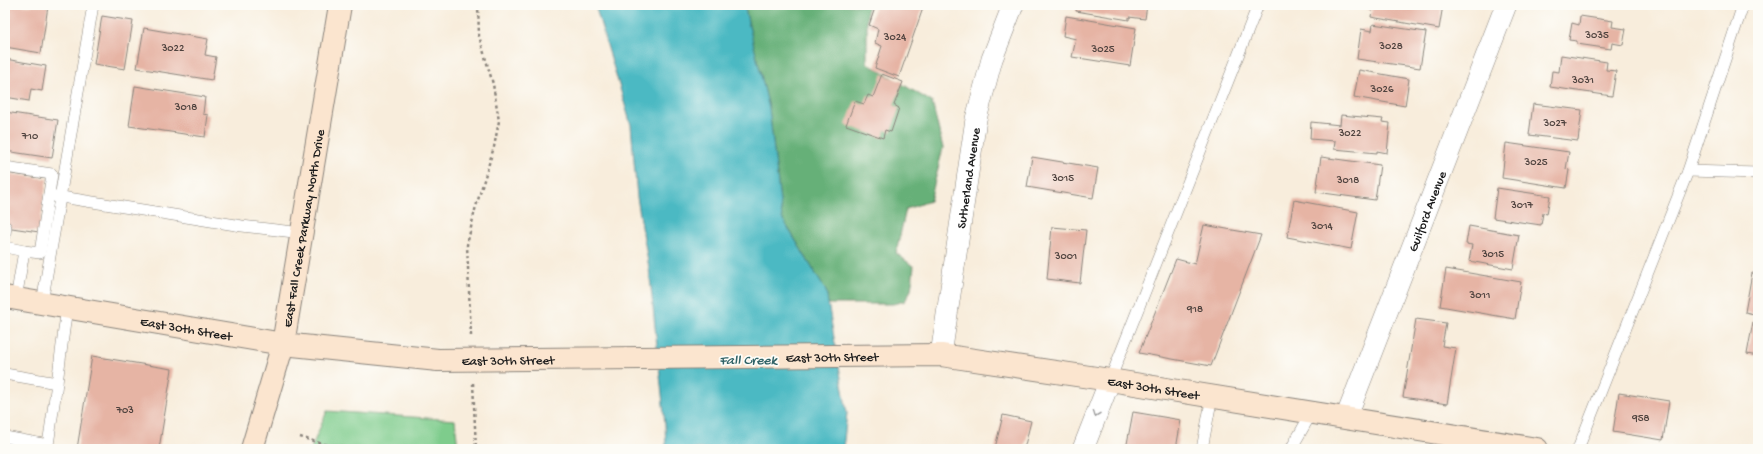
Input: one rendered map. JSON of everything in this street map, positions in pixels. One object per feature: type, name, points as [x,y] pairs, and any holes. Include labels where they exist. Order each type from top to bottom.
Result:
[{"type":"main road","name":"East Fall Creek Parkway North Drive","points":[[252,449],[283,344],[340,5]]},
{"type":"main road","name":"East 30th Street","points":[[11,298],[283,344],[438,360],[941,356],[1110,380],[1312,412],[1505,447],[1537,449]]},
{"type":"street","name":"Sutherland Avenue","points":[[941,356],[976,119],[992,59],[1013,5]]},
{"type":"street","name":"Guilford Avenue","points":[[1346,418],[1506,5]]},
{"type":"street","points":[[1083,449],[1110,380]]},
{"type":"lane","points":[[5,247],[40,253],[54,196],[93,5]]},
{"type":"lane","points":[[1110,380],[1258,5]]},
{"type":"lane","points":[[1578,449],[1688,171],[1743,5]]},
{"type":"lane","points":[[5,167],[17,171],[52,174],[54,196],[42,303]]},
{"type":"lane","points":[[1688,171],[1758,173]]},
{"type":"lane","points":[[54,196],[242,226],[302,233]]},
{"type":"lane","points":[[11,298],[24,251]]},
{"type":"lane","points":[[5,437],[48,445],[67,307]]},
{"type":"lane","points":[[5,374],[57,383]]},
{"type":"lane","points":[[1202,449],[1212,396]]},
{"type":"lane","points":[[1291,449],[1312,412]]},
{"type":"path","points":[[471,339],[467,245],[475,210],[494,147],[499,121],[493,84],[479,36],[478,5]]},
{"type":"path","points":[[473,378],[476,449]]},
{"type":"path","points":[[300,437],[331,448],[339,449]]},
{"type":"green space","points":[[744,5],[867,5],[867,63],[932,102],[943,148],[930,201],[906,209],[896,253],[914,267],[911,290],[905,301],[893,304],[828,304],[826,291],[782,218],[769,108]]},
{"type":"green space","points":[[327,411],[455,420],[458,449],[311,449]]},
{"type":"water","name":"Fall Creek","points":[[595,5],[744,5],[769,108],[782,218],[826,291],[847,413],[843,449],[666,449],[665,424],[649,268],[637,197],[631,125]]},
{"type":"building","points":[[5,5],[48,6],[41,53],[5,47]]},
{"type":"building","points":[[876,5],[922,5],[921,7],[923,8],[899,77],[875,68],[882,46],[875,43],[878,29],[869,25]]},
{"type":"building","points":[[1077,5],[1147,5],[1145,19],[1129,17],[1129,20],[1076,11]]},
{"type":"building","points":[[1367,5],[1443,5],[1439,29],[1371,17],[1372,10],[1367,9]]},
{"type":"building","points":[[102,16],[133,21],[125,69],[94,64]]},
{"type":"building","points":[[1066,16],[1136,28],[1130,66],[1072,57],[1076,39],[1063,36]]},
{"type":"building","points":[[1580,16],[1613,21],[1612,27],[1626,29],[1623,45],[1612,43],[1611,49],[1577,44],[1577,41],[1569,40],[1572,23],[1579,25]]},
{"type":"building","points":[[1373,24],[1426,32],[1420,68],[1357,59],[1361,29],[1372,31]]},
{"type":"building","points":[[144,28],[208,39],[205,55],[216,57],[212,80],[137,68]]},
{"type":"building","points":[[1561,55],[1607,62],[1606,70],[1616,71],[1612,96],[1550,87],[1552,71],[1559,72]]},
{"type":"building","points":[[5,59],[46,66],[42,91],[31,89],[29,101],[5,97]]},
{"type":"building","points":[[1359,70],[1409,79],[1405,106],[1354,97]]},
{"type":"building","points":[[882,74],[903,82],[894,105],[899,108],[891,132],[885,130],[883,138],[846,125],[855,101],[864,104],[868,95],[873,97]]},
{"type":"building","points":[[135,86],[205,97],[203,114],[208,115],[205,137],[129,126]]},
{"type":"building","points":[[1533,104],[1582,110],[1578,141],[1529,135]]},
{"type":"building","points":[[5,112],[58,120],[52,158],[5,151]]},
{"type":"building","points":[[1341,115],[1383,119],[1382,122],[1390,123],[1387,153],[1377,151],[1377,153],[1334,149],[1335,141],[1310,139],[1311,122],[1340,125]]},
{"type":"building","points":[[1506,143],[1569,152],[1566,169],[1569,170],[1566,188],[1502,178]]},
{"type":"building","points":[[1032,157],[1098,168],[1093,198],[1027,187]]},
{"type":"building","points":[[1321,157],[1380,165],[1375,200],[1316,192]]},
{"type":"building","points":[[5,173],[47,179],[39,232],[5,227]]},
{"type":"building","points":[[1497,188],[1550,196],[1547,214],[1543,213],[1541,225],[1493,218]]},
{"type":"building","points":[[1294,200],[1358,212],[1351,249],[1287,237]]},
{"type":"building","points":[[1204,225],[1261,235],[1211,366],[1139,353],[1176,259],[1195,264]]},
{"type":"building","points":[[1469,226],[1519,235],[1513,269],[1469,261],[1472,245],[1466,244]]},
{"type":"building","points":[[1052,227],[1086,230],[1080,283],[1047,279]]},
{"type":"building","points":[[1446,269],[1521,282],[1515,319],[1440,306]]},
{"type":"building","points":[[1752,273],[1758,274],[1758,315],[1745,312]]},
{"type":"building","points":[[1416,319],[1446,323],[1442,346],[1456,348],[1447,404],[1403,397]]},
{"type":"building","points":[[1753,322],[1758,323],[1758,356],[1747,354]]},
{"type":"building","points":[[92,356],[172,369],[159,449],[77,449]]},
{"type":"building","points":[[1619,393],[1669,401],[1663,440],[1613,432]]},
{"type":"building","points":[[1133,412],[1181,420],[1176,449],[1126,449]]},
{"type":"building","points":[[1003,415],[1031,421],[1024,449],[995,448]]}]
